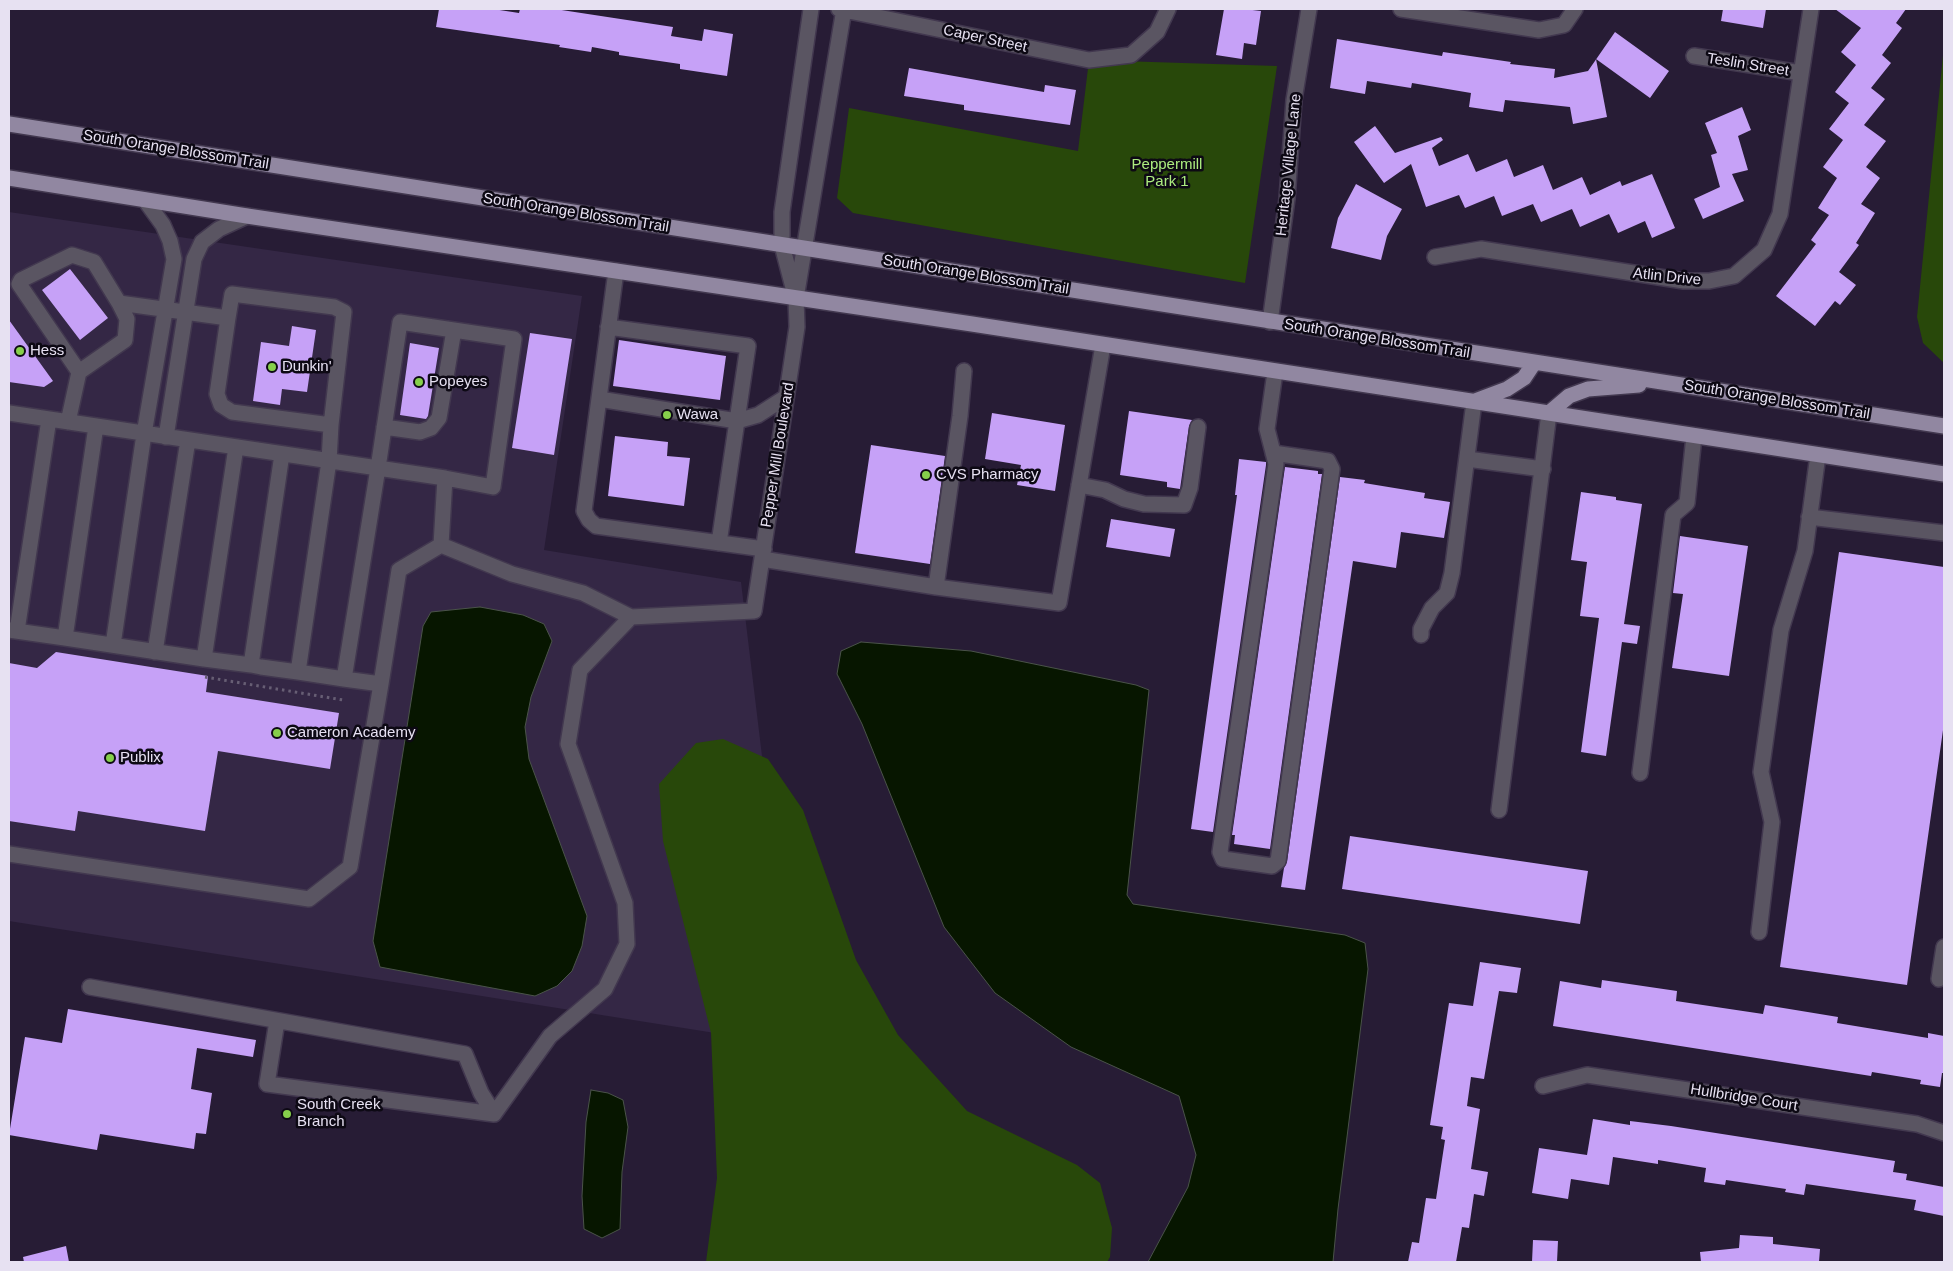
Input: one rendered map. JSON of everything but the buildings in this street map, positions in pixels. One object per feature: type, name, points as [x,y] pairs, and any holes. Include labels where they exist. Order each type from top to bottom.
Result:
[{"type":"main road","name":"South Orange Blossom Trail","points":[[9,124],[1944,426]]},
{"type":"main road","points":[[9,178],[1944,474]]},
{"type":"main road","points":[[1474,402],[1507,389],[1524,378],[1534,363]]},
{"type":"main road","points":[[1549,413],[1569,396],[1588,389],[1662,383]]},
{"type":"street","name":"Pepper Mill Boulevard","points":[[796,298],[782,245],[782,212],[811,9]]},
{"type":"street","name":"Pepper Mill Boulevard","points":[[632,617],[754,611],[797,327],[796,298],[843,9]]},
{"type":"street","name":"Caper Street","points":[[843,9],[1089,60],[1131,55],[1157,32],[1168,9]]},
{"type":"street","name":"Heritage Village Lane","points":[[1270,322],[1287,199],[1294,100],[1309,9]]},
{"type":"street","points":[[1401,9],[1539,30],[1564,25],[1575,9]]},
{"type":"street","name":"Atlin Drive","points":[[1436,257],[1480,250],[1684,281],[1709,281],[1734,276],[1764,250],[1780,214],[1810,9]]},
{"type":"street","name":"Teslin Street","points":[[1694,56],[1801,73]]},
{"type":"street","points":[[113,645],[144,434],[174,259],[170,240],[145,200]]},
{"type":"street","points":[[166,437],[194,259],[202,242],[219,229],[248,216]]},
{"type":"street","points":[[68,422],[79,372],[126,340],[127,319],[119,302],[94,262],[72,255],[21,280],[19,284],[79,372]]},
{"type":"street","points":[[616,271],[584,511],[589,520],[596,526],[719,543],[816,568],[936,587],[1059,603],[1103,345]]},
{"type":"street","points":[[298,672],[328,461],[344,312],[334,307],[232,294],[217,394],[221,405],[232,412],[331,425]]},
{"type":"street","points":[[119,302],[228,318]]},
{"type":"street","points":[[9,413],[144,434],[236,447],[328,461],[378,468],[445,478],[493,487],[514,339],[400,322],[378,468],[344,679]]},
{"type":"street","points":[[608,327],[748,346],[719,543]]},
{"type":"street","points":[[384,427],[420,432],[431,428],[439,418],[454,330]]},
{"type":"street","points":[[936,587],[960,416],[964,371]]},
{"type":"street","points":[[1273,453],[1328,461],[1332,469],[1278,861],[1272,866],[1223,859],[1220,852],[1276,464],[1273,453],[1267,430],[1274,372]]},
{"type":"street","points":[[599,399],[737,421],[758,415],[786,397]]},
{"type":"street","points":[[1421,635],[1421,628],[1432,608],[1447,593],[1452,573],[1474,402]]},
{"type":"street","points":[[1500,810],[1549,413]]},
{"type":"street","points":[[49,419],[13,631],[381,684]]},
{"type":"street","points":[[65,638],[96,426]]},
{"type":"street","points":[[1079,485],[1105,490],[1124,499],[1144,504],[1184,505],[1190,488],[1198,427]]},
{"type":"street","points":[[1640,773],[1674,516],[1687,503],[1694,436]]},
{"type":"street","points":[[156,652],[188,440]]},
{"type":"street","points":[[204,659],[236,447]]},
{"type":"street","points":[[251,665],[282,454]]},
{"type":"street","points":[[1759,932],[1772,822],[1760,772],[1781,630],[1804,551],[1818,455]]},
{"type":"street","points":[[1467,459],[1543,468]]},
{"type":"street","points":[[441,544],[445,478]]},
{"type":"street","points":[[1809,517],[1944,533]]},
{"type":"street","points":[[441,544],[512,574],[584,593],[632,617],[580,670],[568,744],[625,903],[627,944],[605,989],[550,1036],[494,1114]]},
{"type":"street","points":[[9,854],[309,899],[350,867],[399,570],[441,544]]},
{"type":"street","points":[[1940,979],[1944,948]]},
{"type":"street","points":[[90,987],[465,1054],[481,1094],[494,1114]]},
{"type":"street","points":[[277,1020],[267,1084],[494,1114]]},
{"type":"street","name":"Hullbridge Court","points":[[1543,1086],[1587,1075],[1917,1124],[1944,1133]]},
{"type":"shaded area","points":[[9,212],[582,296],[544,550],[741,582],[797,1046],[9,921]]},
{"type":"shaded area","points":[[480,607],[523,615],[544,624],[552,641],[531,697],[525,727],[529,759],[587,916],[582,946],[572,971],[557,986],[535,996],[380,967],[373,941],[423,626],[431,612]]},
{"type":"shaded area","points":[[861,642],[971,651],[1136,685],[1149,690],[1127,895],[1133,904],[1345,935],[1365,943],[1368,969],[1333,1262],[1148,1262],[1188,1187],[1196,1155],[1179,1096],[1071,1047],[995,993],[944,927],[862,724],[837,674],[841,651]]},
{"type":"shaded area","points":[[591,1090],[608,1093],[623,1100],[628,1127],[622,1172],[620,1229],[602,1238],[584,1229],[582,1196],[586,1122]]},
{"type":"green space","points":[[1944,45],[1944,363],[1923,343],[1917,317]]},
{"type":"green space","name":"Peppermill Park 1","points":[[1089,60],[1277,66],[1245,283],[853,213],[837,198],[849,108],[1078,151]]},
{"type":"green space","points":[[723,739],[768,759],[803,810],[856,960],[898,1035],[967,1111],[1077,1165],[1100,1183],[1112,1228],[1110,1257],[1107,1262],[706,1262],[717,1178],[711,1033],[663,841],[659,784],[696,743]]},
{"type":"place","name":"Hess","points":[[20,351]]},
{"type":"place","name":"Dunkin'","points":[[272,367]]},
{"type":"place","name":"Popeyes","points":[[419,382]]},
{"type":"place","name":"Wawa","points":[[667,415]]},
{"type":"place","name":"CVS Pharmacy","points":[[926,475]]},
{"type":"place","name":"Cameron Academy","points":[[277,733]]},
{"type":"place","name":"Publix","points":[[110,758]]},
{"type":"place","name":"South Creek Branch","points":[[287,1114]]}]
